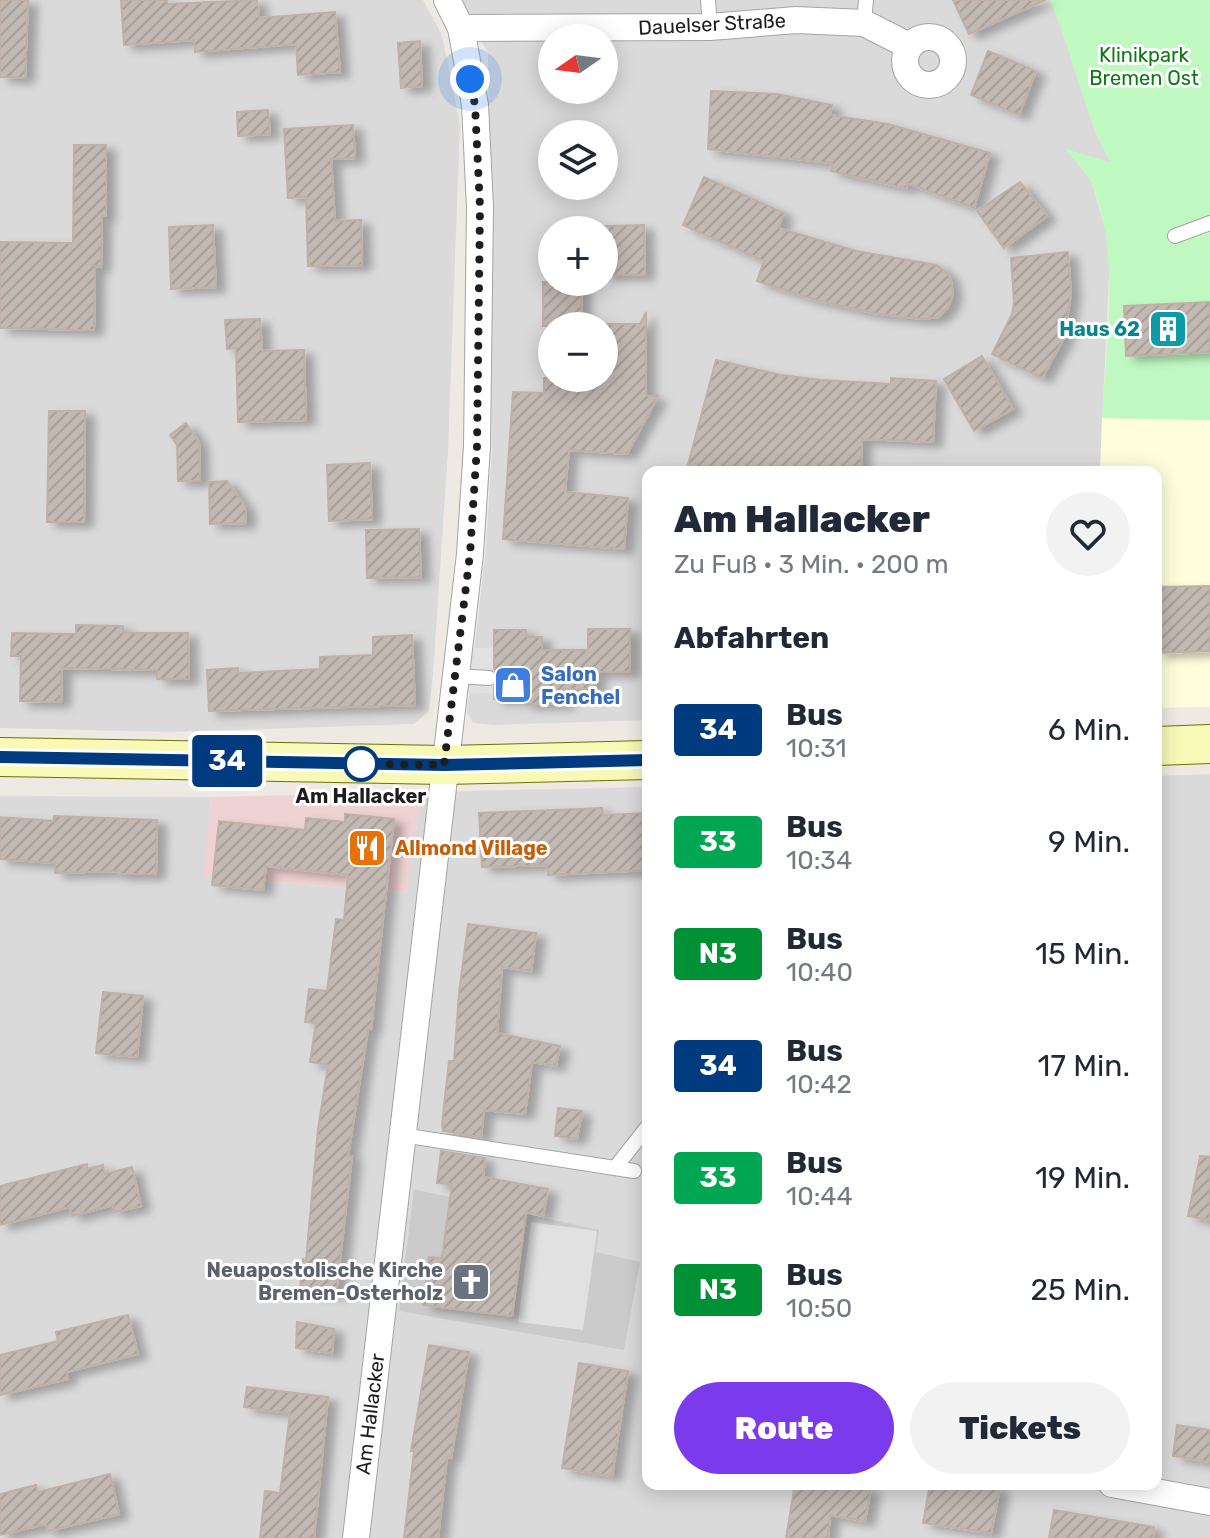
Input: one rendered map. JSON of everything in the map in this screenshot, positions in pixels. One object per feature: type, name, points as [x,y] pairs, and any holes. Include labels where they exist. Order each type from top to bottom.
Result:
[{"type":"main road","points":[[1162,746],[1210,744]]},
{"type":"main road","points":[[0,757],[444,765],[642,760]]},
{"type":"street","name":"Am Hallacker","points":[[356,1538],[470,554],[476,461],[481,295],[475,105],[461,28],[447,0]]},
{"type":"street","name":"Dauelser Straße","points":[[461,28],[710,27],[865,12],[909,46]]},
{"type":"street","points":[[1145,1490],[1210,1502]]},
{"type":"lane","points":[[708,0],[710,27]]},
{"type":"lane","points":[[1175,236],[1210,223]]},
{"type":"lane","points":[[455,676],[489,678]]},
{"type":"lane","points":[[615,1168],[642,1134]]},
{"type":"lane","points":[[402,1135],[634,1171]]},
{"type":"shaded area","points":[[0,0],[423,0],[442,35],[460,123],[448,451],[433,675],[429,711],[414,724],[169,732],[0,728]]},
{"type":"shaded area","points":[[460,0],[1050,0],[1067,40],[1095,131],[1111,163],[1067,150],[1091,180],[1107,235],[1109,273],[1100,466],[642,466],[642,720],[473,723],[467,712],[486,548],[492,446],[488,53]]},
{"type":"shaded area","points":[[1102,418],[1210,420],[1210,707],[1162,708],[1162,466],[1100,466]]},
{"type":"shaded area","points":[[473,648],[494,648],[494,694],[468,692]]},
{"type":"shaded area","points":[[1210,774],[1210,1538],[0,1538],[0,796],[211,797],[204,877],[406,893],[422,792],[642,787],[642,1490],[1162,1490],[1162,776]],"holes":[[[414,1189],[598,1230],[596,1252]]]},
{"type":"shaded area","points":[[422,792],[407,893],[203,877],[211,797]]},
{"type":"shaded area","points":[[414,1189],[599,1230],[596,1252],[640,1262],[624,1350],[399,1311]]},
{"type":"shaded area","points":[[531,1222],[597,1231],[583,1330],[518,1322]]},
{"type":"green space","name":"Klinikpark Bremen Ost","points":[[1050,0],[1210,0],[1210,420],[1102,418],[1109,300],[1106,241],[1092,184],[1065,149],[1110,162]]},
{"type":"building","points":[[0,0],[28,0],[25,78],[0,77]]},
{"type":"building","points":[[121,0],[167,0],[167,4],[257,0],[259,18],[335,12],[340,72],[298,75],[296,44],[195,52],[194,40],[124,45]]},
{"type":"building","points":[[953,0],[1045,0],[969,34]]},
{"type":"building","points":[[420,41],[422,86],[401,88],[398,43]]},
{"type":"building","points":[[988,51],[1036,71],[1019,115],[971,95]]},
{"type":"building","points":[[711,91],[777,94],[832,105],[830,115],[888,124],[990,153],[974,208],[907,183],[906,188],[831,171],[832,163],[708,149]]},
{"type":"building","points":[[268,110],[270,134],[238,136],[237,112]]},
{"type":"building","points":[[353,125],[355,158],[331,159],[335,221],[361,220],[362,265],[308,266],[306,197],[288,198],[284,129]]},
{"type":"building","points":[[74,145],[106,145],[106,216],[102,216],[101,267],[95,266],[94,330],[0,328],[0,242],[73,243]]},
{"type":"building","points":[[704,177],[784,213],[778,228],[856,251],[937,265],[951,281],[953,294],[948,307],[938,317],[923,319],[873,313],[813,299],[757,281],[764,261],[683,225]]},
{"type":"building","points":[[1020,182],[1047,216],[1004,248],[977,211]]},
{"type":"building","points":[[213,225],[216,287],[171,289],[169,227]]},
{"type":"building","points":[[644,225],[645,275],[618,275],[618,226]]},
{"type":"building","points":[[1068,252],[1071,294],[1064,338],[1042,378],[992,354],[1012,314],[1011,258]]},
{"type":"building","points":[[543,296],[581,296],[582,312],[543,312]]},
{"type":"building","name":"Haus 62","points":[[1210,302],[1210,352],[1126,356],[1124,306]]},
{"type":"building","points":[[646,312],[646,396],[658,396],[627,454],[569,450],[565,492],[628,498],[624,549],[503,539],[513,392],[618,392],[618,324],[640,324]]},
{"type":"building","points":[[260,319],[262,351],[304,350],[306,420],[238,422],[236,348],[227,349],[225,320]]},
{"type":"building","points":[[982,356],[1013,409],[974,431],[944,379]]},
{"type":"building","points":[[716,360],[781,375],[822,380],[891,384],[891,378],[936,381],[933,442],[862,439],[861,466],[688,466]]},
{"type":"building","points":[[49,411],[85,411],[84,522],[47,522]]},
{"type":"building","points":[[186,423],[199,442],[200,481],[178,481],[177,445],[170,435]]},
{"type":"building","points":[[370,463],[372,519],[329,521],[327,465]]},
{"type":"building","points":[[227,481],[246,508],[246,523],[210,524],[209,482]]},
{"type":"building","points":[[419,529],[421,577],[367,578],[366,530]]},
{"type":"building","points":[[1210,586],[1210,651],[1162,653],[1162,587]]},
{"type":"building","points":[[76,625],[123,626],[123,633],[188,633],[189,679],[157,679],[157,670],[62,668],[61,702],[20,701],[21,656],[11,656],[12,633],[76,634]]},
{"type":"building","points":[[588,629],[630,629],[630,672],[596,672],[596,689],[564,689],[565,704],[525,704],[525,699],[494,699],[494,687],[499,678],[494,669],[494,630],[526,630],[527,637],[542,637],[542,650],[588,650]]},
{"type":"building","points":[[412,635],[415,705],[209,711],[207,670],[238,668],[238,673],[320,669],[320,657],[373,655],[373,637]]},
{"type":"building","points":[[602,808],[602,815],[642,813],[642,870],[548,875],[547,865],[482,867],[479,813]]},
{"type":"building","points":[[345,814],[394,819],[371,1029],[368,1029],[348,1156],[352,1156],[336,1294],[300,1289],[328,1065],[310,1062],[316,1023],[305,1022],[309,989],[327,991],[336,919],[344,920],[348,875],[266,866],[263,890],[212,885],[219,821],[305,830],[306,818],[345,822]]},
{"type":"building","points":[[54,816],[157,820],[156,874],[118,874],[118,871],[55,873],[55,863],[0,859],[0,817],[54,821]]},
{"type":"building","points":[[468,924],[536,933],[531,971],[502,967],[497,1033],[560,1046],[556,1066],[532,1062],[525,1114],[484,1110],[481,1137],[443,1131],[442,1124],[449,1061],[454,1061]]},
{"type":"building","points":[[103,992],[143,996],[137,1057],[96,1053]]},
{"type":"building","points":[[558,1108],[582,1111],[577,1139],[555,1136]]},
{"type":"building","points":[[441,1151],[485,1158],[483,1177],[548,1189],[543,1216],[526,1212],[512,1316],[423,1305],[429,1257],[442,1258],[452,1184],[437,1183]]},
{"type":"building","points":[[1200,1156],[1210,1157],[1210,1220],[1188,1216]]},
{"type":"building","points":[[87,1164],[87,1169],[103,1165],[105,1174],[132,1167],[141,1206],[115,1212],[113,1205],[72,1216],[70,1207],[0,1225],[0,1186]]},
{"type":"building","points":[[128,1315],[138,1354],[66,1372],[68,1379],[0,1395],[0,1355],[58,1341],[56,1332]]},
{"type":"building","points":[[297,1322],[334,1329],[332,1353],[296,1348]]},
{"type":"building","points":[[429,1345],[469,1352],[451,1458],[447,1457],[438,1538],[404,1538],[414,1451],[411,1451]]},
{"type":"building","points":[[579,1363],[628,1371],[612,1476],[562,1468]]},
{"type":"building","points":[[247,1387],[328,1397],[314,1538],[260,1538],[265,1491],[280,1493],[290,1413],[244,1407]]},
{"type":"building","points":[[1177,1425],[1210,1430],[1210,1462],[1173,1456]]},
{"type":"building","points":[[110,1474],[119,1514],[48,1531],[46,1524],[0,1535],[0,1494],[36,1485],[38,1492]]},
{"type":"building","points":[[794,1490],[871,1490],[865,1521],[830,1515],[828,1538],[786,1538]]},
{"type":"building","points":[[929,1490],[1000,1490],[991,1533],[923,1523]]},
{"type":"building","points":[[1054,1510],[1154,1527],[1153,1538],[1049,1538]]},
{"type":"bus line","name":"34","points":[[0,757],[444,765],[642,760]]},
{"type":"place","name":"Haus 62","points":[[1168,329]]},
{"type":"place","name":"Salon Fenchel","points":[[513,685]]},
{"type":"place","name":"Am Hallacker","points":[[361,764]]},
{"type":"place","name":"Allmond Village","points":[[367,848]]},
{"type":"place","name":"Neuapostolische Kirche Bremen-Osterholz","points":[[471,1282]]},
{"type":"route","points":[[361,764],[444,765],[470,554],[477,446],[480,207],[475,105],[470,79]]}]
